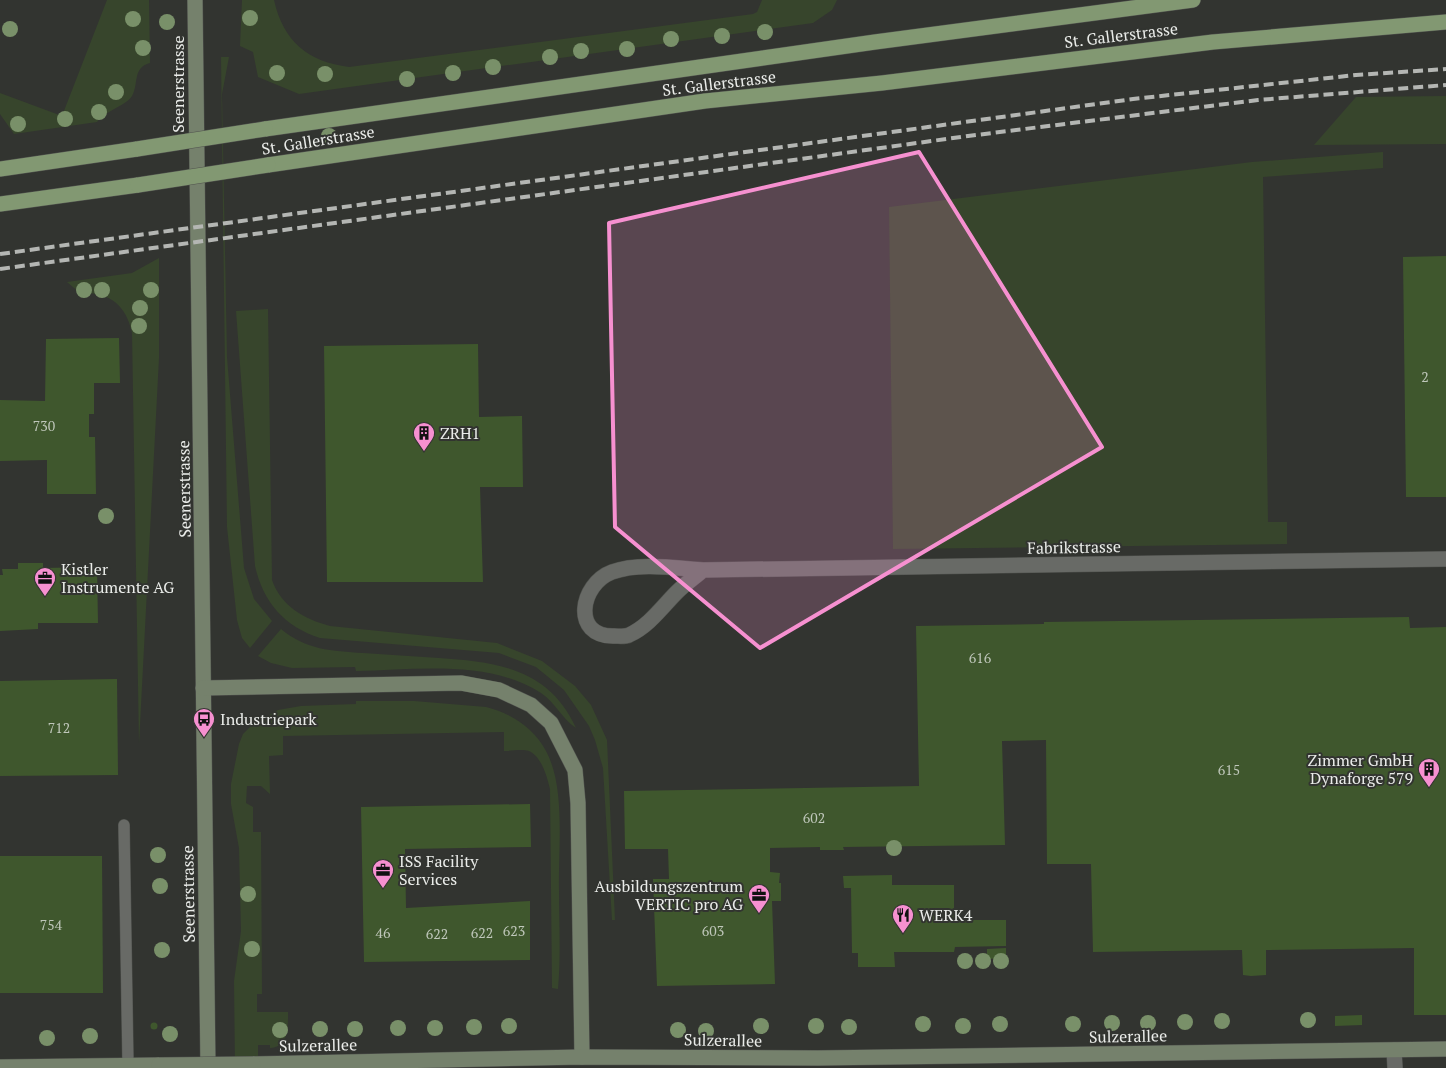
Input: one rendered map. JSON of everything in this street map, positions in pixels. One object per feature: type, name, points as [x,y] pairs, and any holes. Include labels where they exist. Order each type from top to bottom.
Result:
[{"type":"main road","name":"Seenerstrasse","points":[[195,0],[208,1068]]},
{"type":"main road","name":"St. Gallerstrasse","points":[[0,169],[846,46],[1193,0]]},
{"type":"main road","name":"St. Gallerstrasse","points":[[0,204],[705,101],[882,83],[1213,42],[1446,22]]},
{"type":"main road","points":[[203,688],[462,683],[500,690],[532,705],[551,723],[575,770],[578,803],[582,1057]]},
{"type":"main road","name":"Sulzerallee","points":[[0,1067],[253,1064],[301,1066],[582,1057],[818,1058],[1446,1049]]},
{"type":"street","name":"Fabrikstrasse","points":[[703,570],[677,592],[652,618],[628,636],[610,637],[593,631],[585,620],[584,607],[588,593],[599,581],[612,572],[636,568],[703,570],[1446,560]]},
{"type":"street","points":[[1394,1050],[1394,1068]]},
{"type":"lane","points":[[124,825],[128,1066]]},
{"type":"highlighted area","points":[[919,152],[1102,447],[760,648],[615,527],[609,223]]},
{"type":"green space","points":[[107,0],[149,0],[150,63],[144,65],[138,72],[132,96],[125,103],[105,114],[97,122],[14,134],[0,114],[0,93],[62,116]]},
{"type":"green space","points":[[242,0],[274,0],[284,27],[300,47],[321,60],[349,67],[753,14],[757,12],[762,0],[837,0],[832,10],[813,23],[299,94],[258,77],[253,52],[240,46]]},
{"type":"green space","points":[[221,57],[229,57],[222,94],[227,357],[244,568],[254,599],[272,621],[250,648],[242,638],[237,620],[227,527]]},
{"type":"green space","points":[[1446,96],[1446,144],[1314,145],[1356,97]]},
{"type":"green space","points":[[1383,152],[1383,168],[1263,177],[1268,522],[1287,522],[1287,544],[893,549],[889,207],[1252,162]]},
{"type":"green space","points":[[159,258],[159,358],[139,744],[132,333],[125,314],[115,302],[100,295],[80,293],[67,282],[132,273]]},
{"type":"green space","points":[[268,309],[272,580],[276,589],[287,604],[311,620],[320,623],[330,626],[497,643],[542,661],[575,686],[591,705],[607,740],[615,920],[612,920],[603,768],[589,726],[564,690],[536,667],[499,653],[320,638],[307,633],[286,620],[270,602],[255,566],[236,311]]},
{"type":"green space","points":[[281,629],[300,641],[330,650],[481,662],[519,672],[551,692],[565,708],[576,728],[541,693],[520,682],[498,675],[451,669],[356,671],[355,667],[292,668],[271,663],[258,656]]},
{"type":"green space","points":[[356,701],[414,701],[486,707],[513,717],[535,735],[541,743],[552,766],[559,800],[560,952],[558,989],[552,988],[550,789],[543,768],[534,754],[526,750],[504,751],[504,732],[283,736],[283,755],[269,756],[270,794],[261,786],[247,786],[246,803],[253,807],[253,832],[261,832],[262,994],[257,994],[257,1012],[288,1012],[287,1029],[284,1040],[276,1047],[270,1048],[270,1045],[258,1045],[258,1068],[235,1068],[234,981],[241,931],[239,848],[231,804],[231,784],[239,744],[243,734],[252,725],[278,710],[301,706],[356,704]]},
{"type":"building","points":[[1446,256],[1446,497],[1406,497],[1403,257]]},
{"type":"building","points":[[119,338],[120,383],[94,383],[94,414],[89,414],[89,437],[95,437],[96,494],[47,494],[47,460],[0,461],[0,400],[45,401],[46,339]]},
{"type":"building","name":"ZRH1","points":[[478,344],[479,417],[522,416],[523,487],[480,487],[483,582],[327,582],[324,346]]},
{"type":"building","points":[[18,563],[43,563],[43,568],[97,567],[98,623],[38,623],[38,629],[0,631],[0,575],[3,575],[2,569],[18,569]]},
{"type":"building","points":[[1409,617],[1410,628],[1446,627],[1446,1015],[1414,1015],[1414,948],[1266,950],[1266,975],[1251,976],[1243,975],[1242,950],[1093,952],[1091,864],[1047,864],[1046,740],[1002,741],[1005,845],[843,847],[844,850],[820,850],[820,847],[770,848],[770,872],[780,873],[779,883],[781,883],[781,901],[772,901],[775,984],[657,986],[653,879],[669,879],[668,849],[625,849],[624,791],[919,786],[916,626],[1044,624],[1044,622]]},
{"type":"building","points":[[117,679],[118,775],[0,776],[0,681]]},
{"type":"building","points":[[530,804],[531,847],[405,849],[406,908],[530,901],[530,960],[364,962],[361,807]]},
{"type":"building","points":[[0,856],[102,856],[103,993],[0,993]]},
{"type":"building","name":"WERK4","points":[[892,875],[892,885],[954,885],[954,920],[1006,920],[1006,946],[955,947],[954,952],[894,952],[895,967],[858,967],[858,953],[852,953],[851,888],[844,888],[843,876]]},
{"type":"building","points":[[1006,948],[1006,958],[987,959],[987,949]]},
{"type":"building","points":[[1362,1015],[1362,1025],[1335,1026],[1335,1016]]},
{"type":"building","points":[[154,1022],[158,1026],[154,1030],[150,1026]]},
{"type":"railway","points":[[0,254],[1133,99],[1356,75],[1446,69]]},
{"type":"railway","points":[[0,269],[968,136],[1258,100],[1446,85]]},
{"type":"place","name":"ZRH1","points":[[424,452]]},
{"type":"place","name":"Kistler Instrumente AG","points":[[45,597]]},
{"type":"place","name":"Industriepark","points":[[204,738]]},
{"type":"place","name":"Zimmer GmbH Dynaforge 579","points":[[1429,788]]},
{"type":"place","name":"ISS Facility Services","points":[[383,889]]},
{"type":"place","name":"Ausbildungszentrum VERTIC pro AG","points":[[759,914]]},
{"type":"place","name":"WERK4","points":[[903,934]]}]
